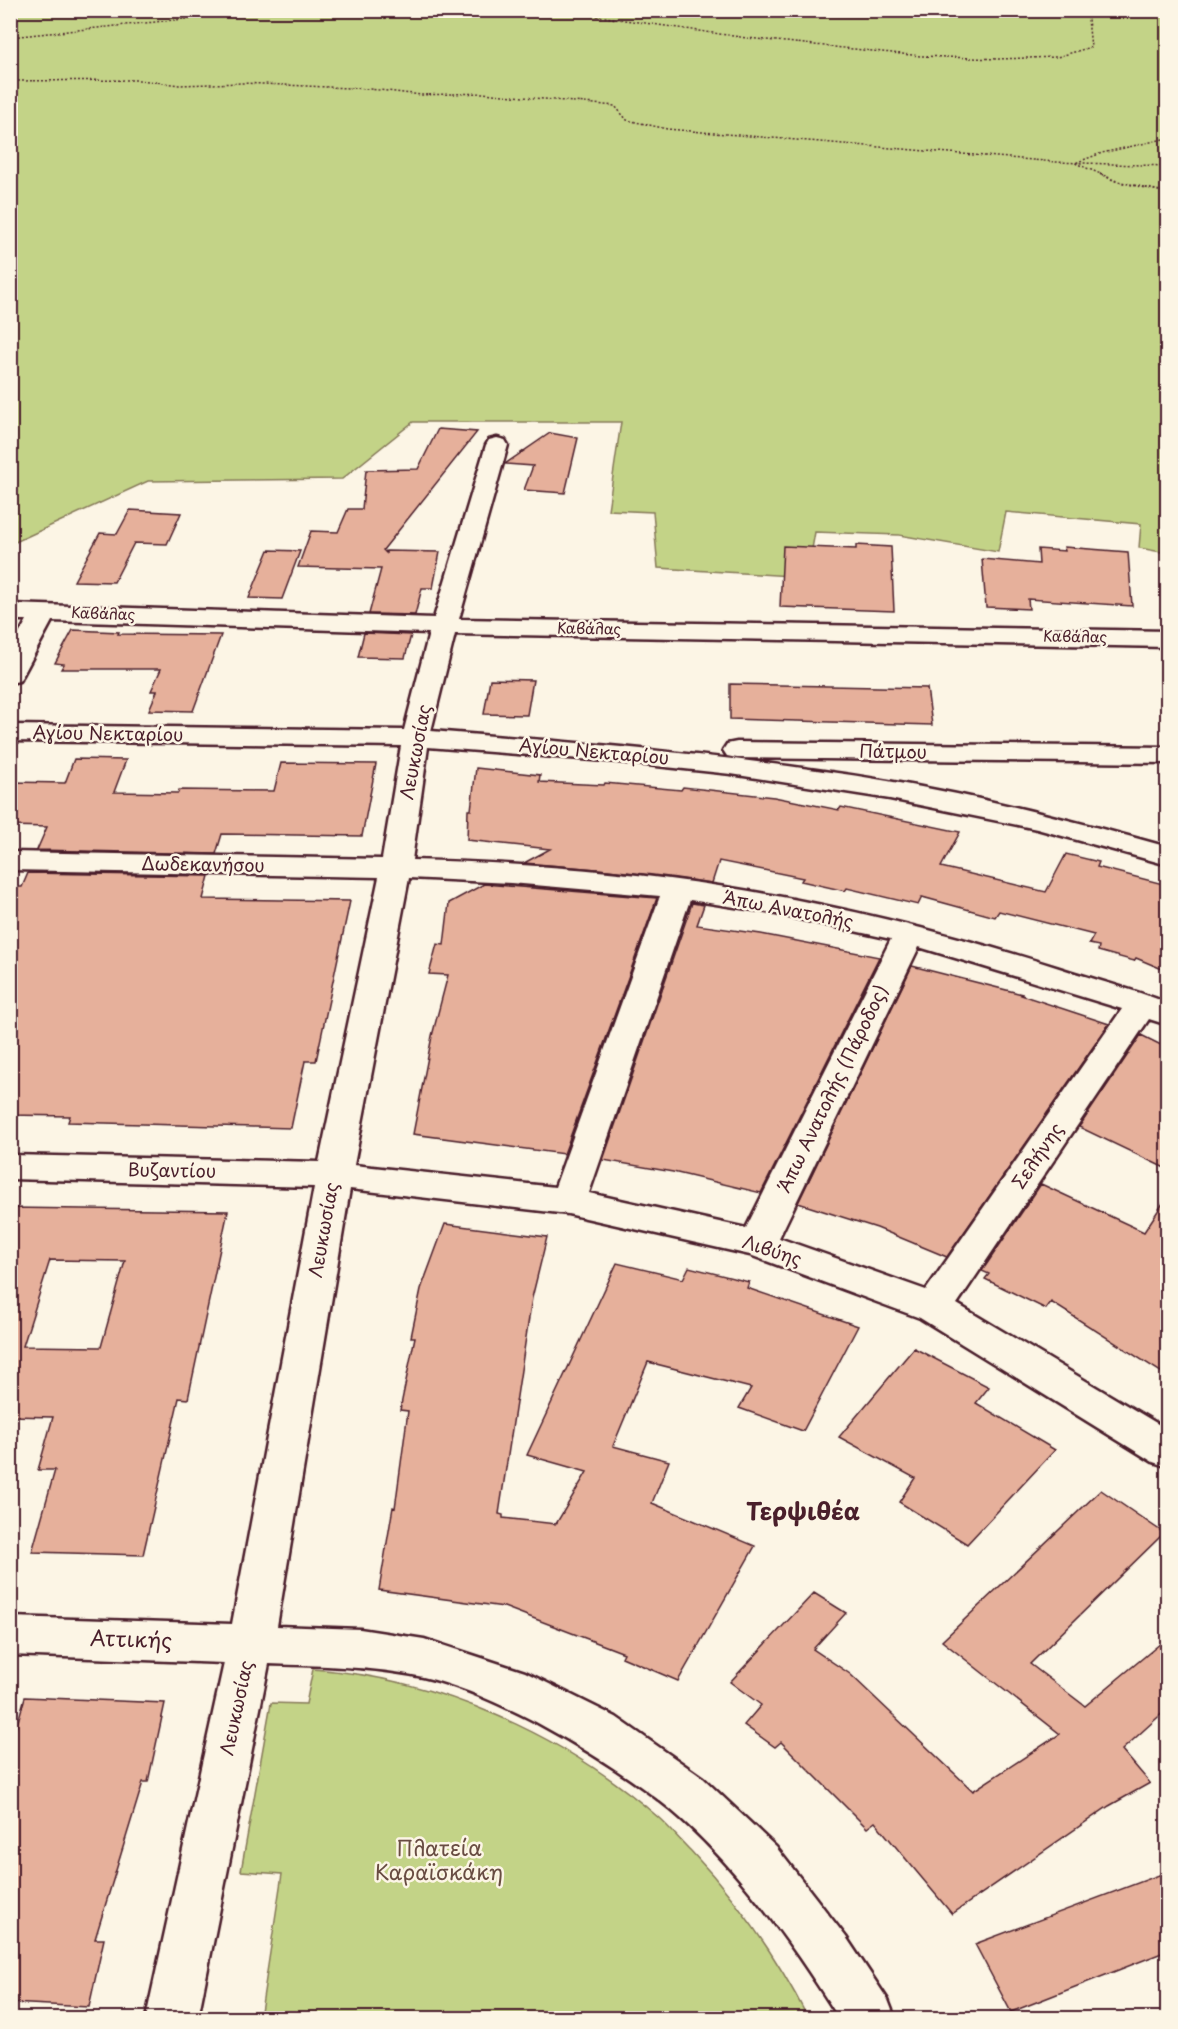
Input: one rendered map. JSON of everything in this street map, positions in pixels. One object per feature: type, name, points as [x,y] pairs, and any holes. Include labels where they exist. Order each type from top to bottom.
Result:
[{"type":"street","name":"Λευκωσίας","points":[[172,2019],[251,1643],[334,1175],[396,868],[416,738],[444,626],[497,446]]},
{"type":"street","name":"Καβάλας","points":[[10,612],[444,626],[1167,639]]},
{"type":"street","points":[[10,675],[44,612]]},
{"type":"street","name":"Αγίου Νεκταρίου","points":[[10,733],[416,738],[619,754],[730,766],[891,790],[1041,821],[1167,856]]},
{"type":"street","name":"Πάτμου","points":[[619,754],[701,750],[1167,755]]},
{"type":"street","points":[[891,790],[902,752]]},
{"type":"street","name":"Δωδεκανήσου","points":[[10,861],[396,868]]},
{"type":"street","name":"Άπω Ανατολής","points":[[396,868],[535,876],[678,890],[797,910],[909,934],[1155,1010]]},
{"type":"street","points":[[568,1201],[678,890]]},
{"type":"street","name":"Άπω Ανατολής (Πάροδος)","points":[[757,1244],[909,934]]},
{"type":"street","name":"Σελήνης","points":[[934,1308],[1155,1010]]},
{"type":"street","name":"Βυζαντίου","points":[[10,1167],[334,1175]]},
{"type":"street","name":"Λιβύης","points":[[334,1175],[568,1201],[757,1244],[934,1308],[1167,1451]]},
{"type":"street","name":"Αττικής","points":[[10,1636],[251,1643]]},
{"type":"street","points":[[251,1643],[360,1648],[424,1658],[509,1686],[599,1732],[686,1793],[758,1863],[828,1954],[869,2019]]},
{"type":"path","points":[[10,37],[271,10]]},
{"type":"path","points":[[556,10],[775,41],[936,57],[1018,60],[1055,58],[1084,52],[1091,47],[1087,10]]},
{"type":"path","points":[[10,81],[139,80],[178,85],[242,83],[370,89],[393,94],[483,93],[530,97],[555,102],[615,106],[627,120],[667,129],[1076,163],[1167,166]]},
{"type":"path","points":[[1076,163],[1102,153],[1167,138]]},
{"type":"path","points":[[1076,163],[1116,181],[1167,193]]},
{"type":"green space","points":[[10,11],[1167,11],[1167,553],[1139,548],[1141,524],[1006,512],[998,552],[899,535],[815,532],[807,577],[658,568],[653,512],[608,510],[621,422],[413,422],[342,479],[148,481],[11,544]]},
{"type":"green space","name":"Πλατεία Καραϊσκάκη","points":[[313,1669],[407,1684],[453,1698],[541,1737],[583,1761],[622,1788],[663,1822],[725,1890],[756,1930],[808,2018],[260,2018],[282,1874],[241,1871],[271,1703],[306,1704]]},
{"type":"building","points":[[438,429],[477,432],[383,550],[386,553],[386,551],[440,552],[433,588],[422,588],[415,615],[369,614],[381,569],[298,567],[311,531],[338,532],[348,509],[362,509],[366,470],[418,469]]},
{"type":"building","points":[[550,433],[578,438],[565,493],[524,490],[533,466],[505,464]]},
{"type":"building","points":[[130,510],[181,513],[167,544],[134,543],[114,582],[74,581],[100,533],[117,534]]},
{"type":"building","points":[[856,545],[891,547],[894,611],[780,607],[783,546],[856,549]]},
{"type":"building","points":[[1064,547],[1128,552],[1132,606],[1028,599],[1029,609],[986,607],[982,559],[1039,564],[1038,549],[1065,551]]},
{"type":"building","points":[[269,550],[300,551],[282,599],[249,598]]},
{"type":"building","points":[[73,630],[119,632],[118,634],[221,635],[193,711],[149,710],[157,691],[151,691],[161,669],[61,669],[64,664],[55,663]]},
{"type":"building","points":[[364,633],[411,635],[405,658],[358,657]]},
{"type":"building","points":[[490,679],[533,680],[527,715],[484,714]]},
{"type":"building","points":[[730,684],[927,688],[932,725],[730,719]]},
{"type":"building","points":[[74,759],[126,760],[114,792],[274,791],[281,763],[376,764],[362,836],[222,834],[216,854],[37,850],[47,827],[10,826],[10,782],[65,783]]},
{"type":"building","points":[[476,768],[540,775],[539,782],[604,785],[605,783],[681,790],[683,787],[774,797],[839,810],[841,807],[960,832],[941,867],[1046,892],[1066,854],[1099,862],[1097,867],[1167,885],[1167,971],[1136,958],[1134,961],[1098,951],[1099,946],[1089,944],[1094,935],[999,911],[995,917],[922,897],[918,905],[847,888],[845,891],[801,881],[803,878],[719,861],[712,883],[608,870],[524,863],[550,849],[467,840],[468,810],[471,810]]},
{"type":"building","points":[[28,873],[209,876],[203,899],[350,901],[316,1061],[305,1061],[291,1128],[68,1122],[70,1116],[10,1115],[10,899],[16,887],[22,887]]},
{"type":"building","points":[[484,884],[657,898],[564,1154],[413,1134],[432,1036],[448,975],[429,974],[437,944],[444,945],[449,903]]},
{"type":"building","points":[[692,903],[704,905],[697,925],[761,934],[879,957],[761,1193],[673,1172],[603,1160]]},
{"type":"building","points":[[912,966],[1022,994],[1109,1024],[947,1257],[877,1228],[798,1203]]},
{"type":"building","points":[[1141,1035],[1167,1048],[1167,1169],[1079,1127]]},
{"type":"building","points":[[1041,1184],[1144,1232],[1167,1197],[1167,1376],[1051,1302],[1046,1309],[985,1279],[989,1274],[982,1271]]},
{"type":"building","points":[[10,1208],[228,1211],[188,1399],[179,1398],[143,1555],[32,1552],[55,1470],[38,1470],[53,1417],[10,1416]],"holes":[[[50,1260],[125,1261],[101,1347],[23,1346]]]},
{"type":"building","points":[[445,1224],[547,1237],[532,1298],[499,1514],[503,1515],[503,1518],[556,1524],[587,1472],[527,1455],[617,1263],[683,1279],[689,1267],[749,1282],[747,1288],[858,1326],[803,1431],[739,1408],[751,1388],[648,1362],[613,1446],[669,1461],[652,1503],[755,1546],[678,1681],[622,1657],[624,1653],[504,1607],[379,1590],[393,1507],[395,1508],[408,1411],[400,1410],[415,1337],[411,1337],[421,1289]]},
{"type":"building","points":[[914,1348],[989,1387],[976,1403],[1055,1450],[967,1544],[899,1502],[915,1478],[839,1437]]},
{"type":"building","points":[[1101,1490],[1164,1533],[1030,1664],[1085,1706],[1167,1638],[1167,1709],[1122,1750],[1150,1783],[1109,1806],[952,1914],[875,1822],[867,1828],[781,1742],[775,1747],[744,1725],[761,1705],[730,1682],[814,1593],[846,1613],[813,1649],[850,1674],[973,1791],[1060,1734],[942,1641]]},
{"type":"building","points":[[25,1697],[165,1703],[148,1782],[143,1782],[95,1939],[104,1939],[89,2007],[10,2003],[10,1749]]},
{"type":"building","points":[[1167,1872],[1167,1951],[1011,2012],[975,1944]]},
{"type":"district","name":"Τερψιθέα","points":[[803,1512]]}]
